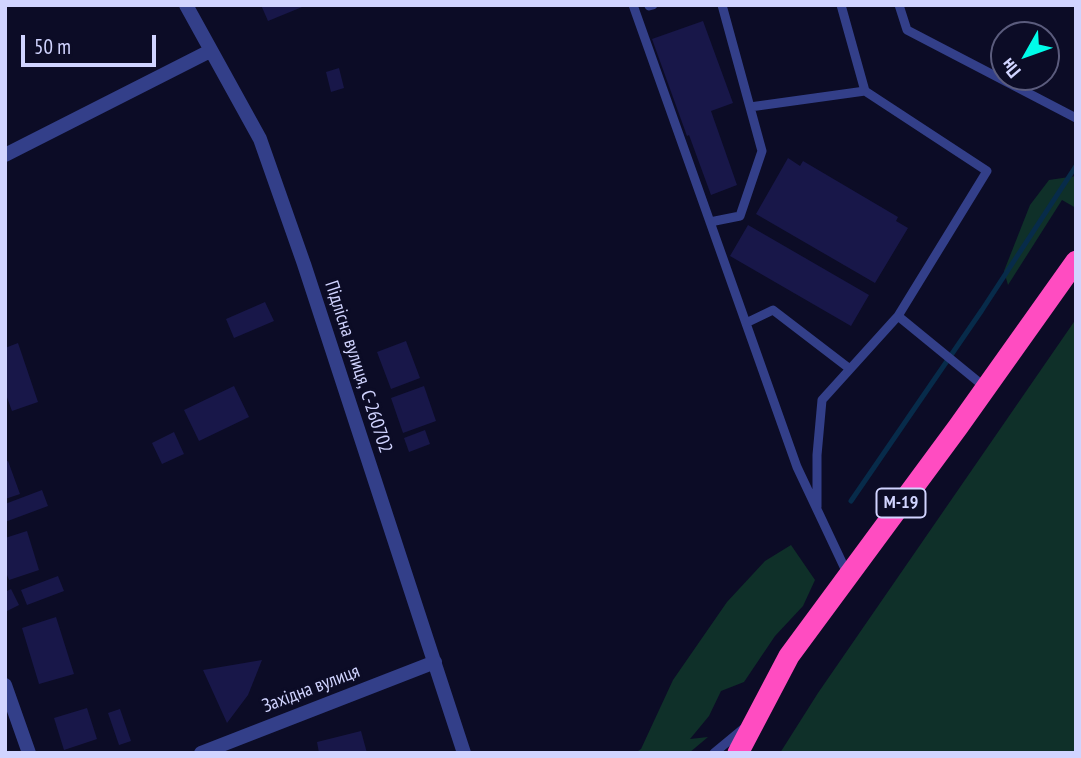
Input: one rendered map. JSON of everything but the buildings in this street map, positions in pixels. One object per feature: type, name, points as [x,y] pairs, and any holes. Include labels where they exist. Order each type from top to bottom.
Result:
[{"type":"highway","name":"М-19","points":[[738,753],[789,656],[849,577],[977,381],[1076,261]]},
{"type":"street","name":"Підлісна вулиця, С-260702","points":[[186,5],[260,139],[304,264],[464,753]]},
{"type":"street","points":[[5,155],[210,51]]},
{"type":"street","name":"Західна вулиця","points":[[201,753],[435,662]]},
{"type":"street","points":[[5,685],[29,753]]},
{"type":"lane","points":[[633,5],[797,467],[849,577]]},
{"type":"lane","points":[[710,222],[740,216],[762,151],[722,5]]},
{"type":"lane","points":[[817,507],[817,455],[822,400],[898,316],[987,172],[865,90],[842,5]]},
{"type":"lane","points":[[899,5],[907,30],[1076,118]]},
{"type":"lane","points":[[750,107],[865,90]]},
{"type":"lane","points":[[746,323],[773,310],[849,369]]},
{"type":"lane","points":[[898,316],[977,381]]},
{"type":"lane","points":[[714,753],[756,719]]},
{"type":"green space","points":[[1076,176],[1076,208],[1062,200],[1008,285],[1004,271],[1030,205],[1049,180]]},
{"type":"green space","points":[[1076,319],[1076,753],[780,753],[818,693]]},
{"type":"green space","points":[[791,545],[815,580],[803,606],[775,636],[744,682],[721,691],[709,716],[690,739],[708,737],[689,753],[635,753],[641,749],[673,680],[727,602],[765,561]]},
{"type":"waterway","points":[[851,501],[982,310],[1076,166]]}]
